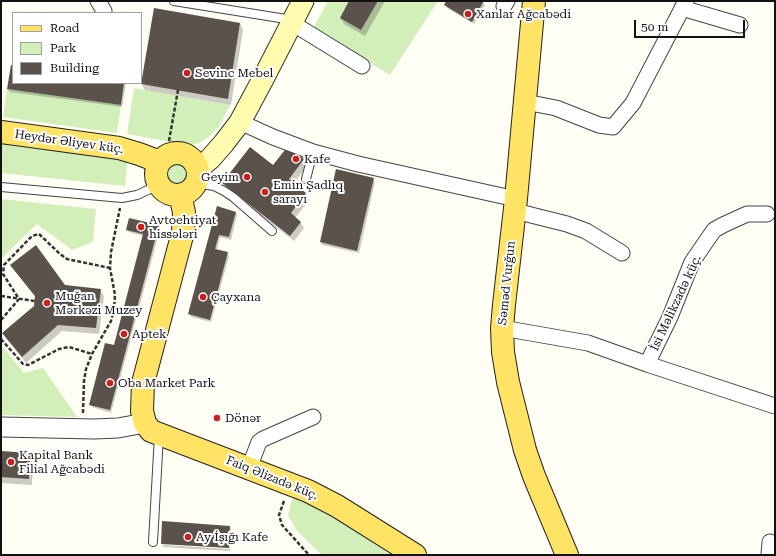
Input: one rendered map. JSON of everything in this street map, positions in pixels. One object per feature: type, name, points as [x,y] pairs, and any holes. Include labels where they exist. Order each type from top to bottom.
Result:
[{"type":"main road","points":[[152,429],[142,411],[143,383],[184,232],[184,212],[192,182],[195,162],[191,157],[178,153],[164,157],[158,166],[156,176],[157,181],[163,190],[168,193],[174,195],[192,182],[240,122],[303,1]]},
{"type":"main road","name":"Səməd Vurğun","points":[[534,1],[516,205],[502,328],[503,352],[508,382],[525,450],[562,549]]},
{"type":"main road","name":"Heydər Əliyev küç.","points":[[1,132],[119,148],[160,162]]},
{"type":"main road","name":"Faiq Əlizadə küç.","points":[[152,429],[308,491],[337,506],[416,555]]},
{"type":"street","points":[[525,102],[556,108],[598,125],[613,127],[633,103],[684,4],[740,25]]},
{"type":"street","points":[[292,23],[362,66]]},
{"type":"street","points":[[240,122],[273,137],[313,152],[516,205],[586,230],[622,253]]},
{"type":"street","name":"İsi Məlikzadə küç.","points":[[647,364],[670,317],[692,262],[714,230],[746,214],[767,214]]},
{"type":"street","name":"İsi Məlikzadə küç.","points":[[502,328],[588,343],[775,406]]},
{"type":"street","points":[[249,468],[259,442],[263,438],[313,417]]},
{"type":"street","points":[[1,427],[152,429]]},
{"type":"lane","points":[[174,1],[280,18],[292,23]]},
{"type":"lane","points":[[306,179],[313,152]]},
{"type":"lane","points":[[192,182],[214,186],[224,191],[272,231]]},
{"type":"lane","points":[[1,186],[122,198],[137,195],[159,185]]},
{"type":"lane","points":[[152,429],[153,542]]},
{"type":"path","points":[[169,141],[178,90]]},
{"type":"path","points":[[83,429],[84,381],[86,369],[92,354],[111,321],[114,310],[115,295],[110,268],[111,252],[122,198]]},
{"type":"path","points":[[19,299],[3,274],[4,265],[32,236],[39,234],[67,259],[110,268]]},
{"type":"path","points":[[1,296],[35,301]]},
{"type":"path","points":[[1,320],[19,299]]},
{"type":"path","points":[[1,339],[23,364],[28,365],[60,349],[69,347],[92,354]]},
{"type":"path","points":[[289,483],[279,515],[282,524],[309,555]]},
{"type":"green space","points":[[328,1],[438,1],[390,75],[313,29]]},
{"type":"green space","points":[[134,88],[230,105],[220,125],[210,136],[199,143],[189,145],[127,134]]},
{"type":"green space","points":[[7,89],[121,105],[117,133],[3,117]]},
{"type":"green space","points":[[1,142],[128,155],[125,186],[1,173]]},
{"type":"green space","points":[[178,164],[185,167],[188,174],[185,181],[178,184],[171,181],[168,174],[171,167]]},
{"type":"green space","points":[[1,199],[96,209],[93,242],[72,250],[37,224],[1,259]]},
{"type":"green space","points":[[1,345],[24,373],[43,368],[77,417],[1,415]]},
{"type":"green space","points":[[293,496],[341,522],[395,555],[322,555],[297,531],[288,515]]},
{"type":"building","points":[[349,1],[378,1],[361,30],[340,18]]},
{"type":"building","name":"Xanlar Ağcabədi","points":[[446,1],[484,1],[472,22],[444,5]]},
{"type":"building","points":[[154,8],[240,23],[228,99],[141,84]]},
{"type":"building","points":[[11,65],[12,84],[124,84],[121,105],[7,89]]},
{"type":"building","points":[[288,146],[304,159],[289,179],[306,193],[291,213],[301,222],[290,236],[222,183],[250,147],[273,165]]},
{"type":"building","points":[[336,169],[374,178],[357,251],[320,242]]},
{"type":"building","points":[[217,206],[236,212],[229,237],[219,235],[215,249],[228,252],[210,320],[188,314]]},
{"type":"building","points":[[129,218],[159,225],[110,410],[89,405],[105,343],[114,345],[143,234],[126,230]]},
{"type":"building","points":[[36,245],[65,285],[101,289],[96,328],[58,325],[22,357],[2,333],[34,306],[35,296],[10,265]]},
{"type":"building","points":[[1,451],[30,453],[29,479],[1,477]]},
{"type":"building","points":[[162,521],[230,526],[229,548],[161,544]]},
{"type":"place","name":"Xanlar Ağcabədi","points":[[468,14]]},
{"type":"place","name":"Sevinc Mebel","points":[[187,73]]},
{"type":"place","name":"Kafe","points":[[296,159]]},
{"type":"place","name":"Geyim","points":[[247,177]]},
{"type":"place","name":"Emin Şadlıq sarayı","points":[[265,192]]},
{"type":"place","name":"Avtoehtiyat hissələri","points":[[141,227]]},
{"type":"place","name":"Çayxana","points":[[203,297]]},
{"type":"place","name":"Muğan Mərkəzi Muzey","points":[[47,303]]},
{"type":"place","name":"Aptek","points":[[124,334]]},
{"type":"place","name":"Oba Market Park","points":[[110,383]]},
{"type":"place","name":"Dönər","points":[[217,418]]},
{"type":"place","name":"Kapital Bank Filial Ağcabədi","points":[[11,462]]},
{"type":"place","name":"Ay İşığı Kafe","points":[[188,537]]}]
